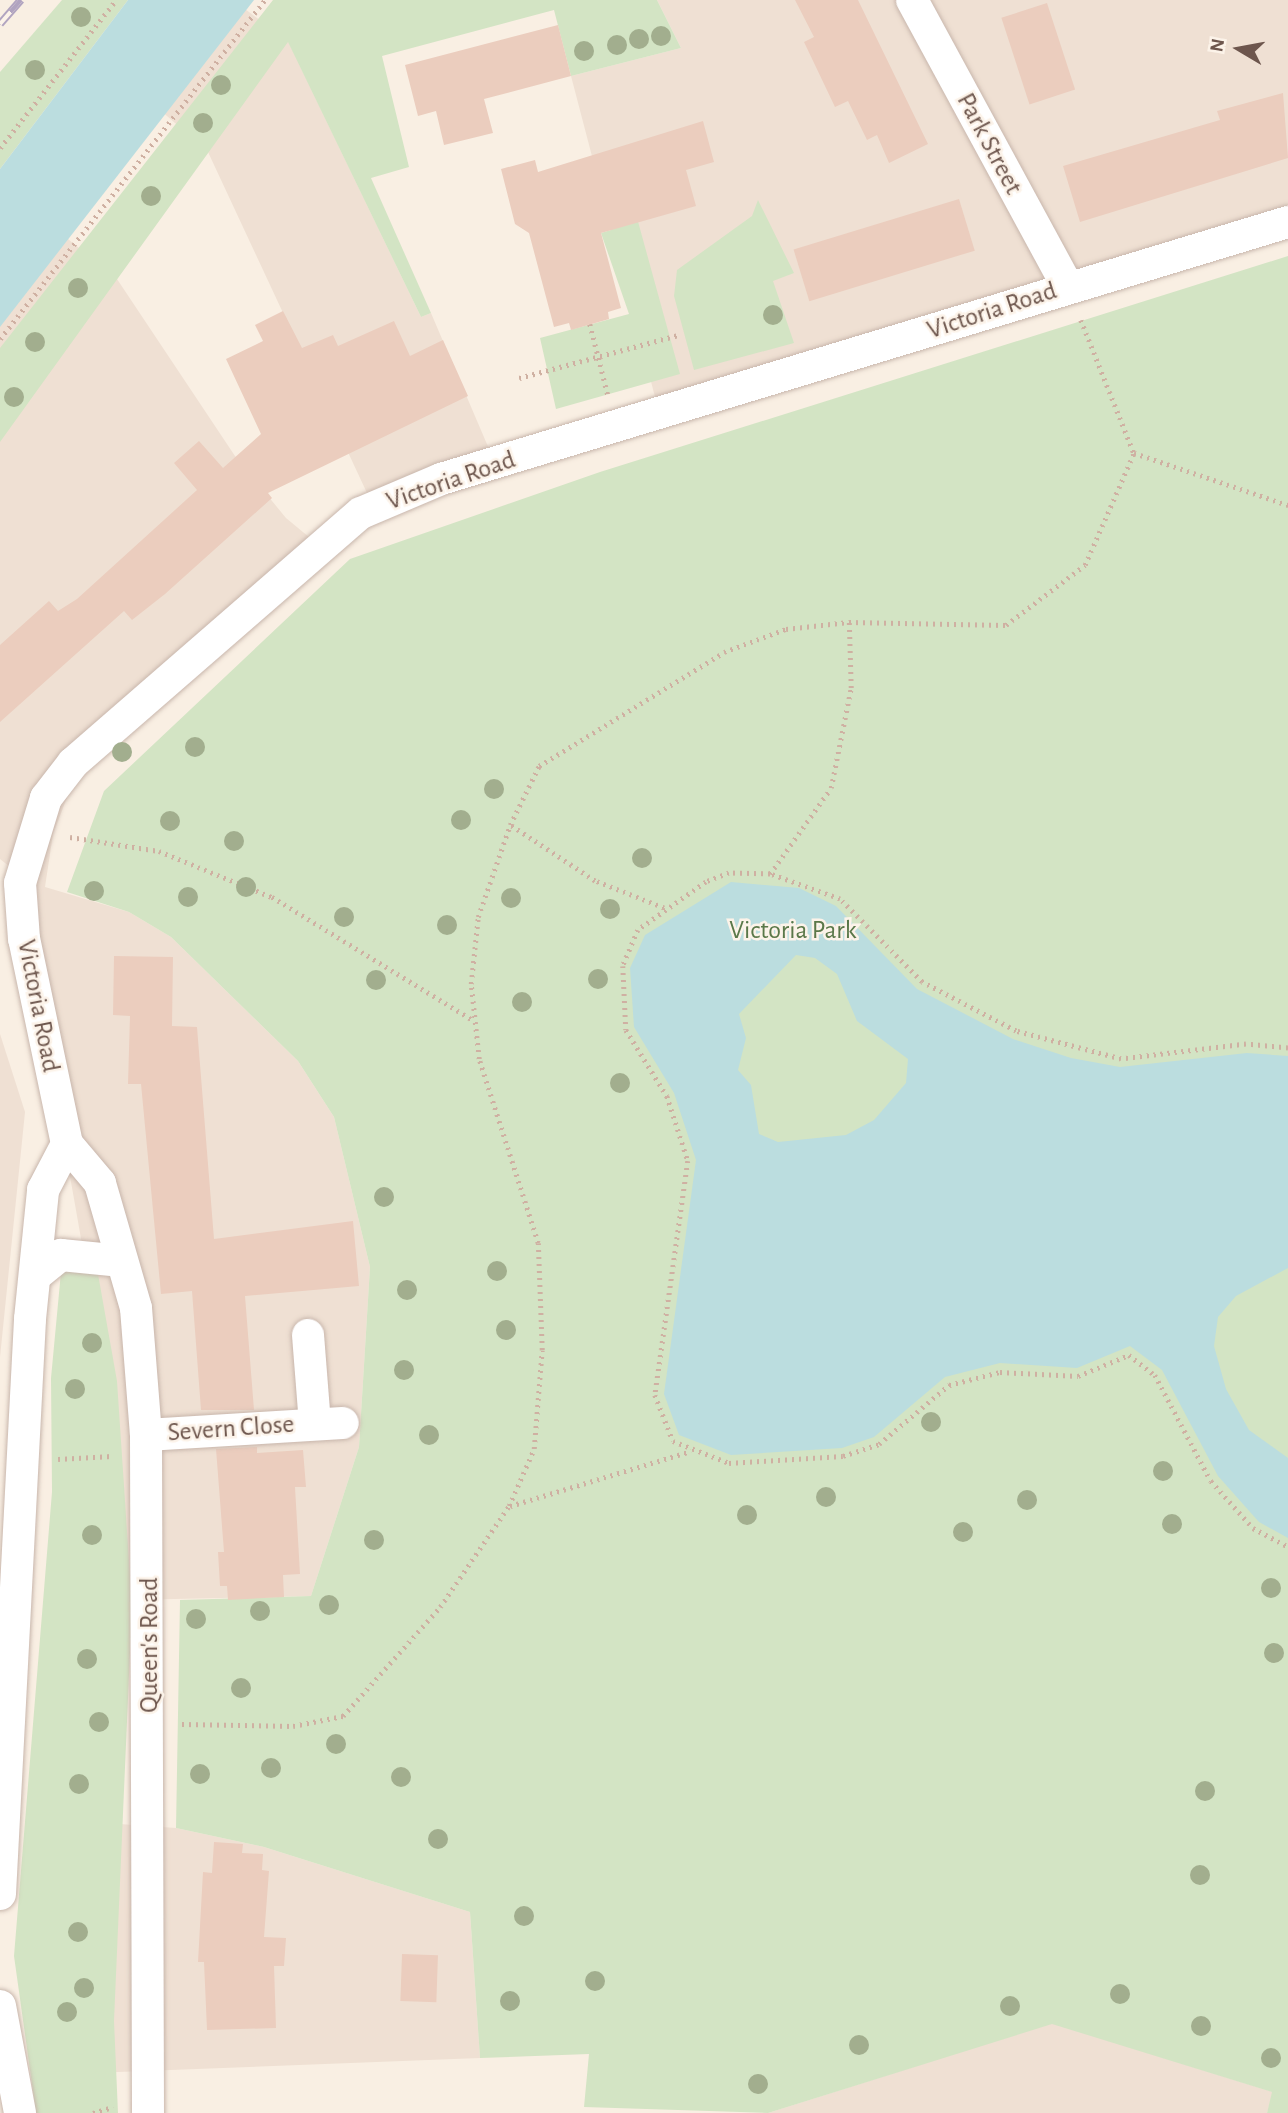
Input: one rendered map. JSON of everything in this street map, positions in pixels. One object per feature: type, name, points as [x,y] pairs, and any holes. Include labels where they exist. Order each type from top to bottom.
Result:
[{"type":"street","name":"Park Street","points":[[912,0],[1068,287]]},
{"type":"street","name":"Victoria Road","points":[[100,1183],[67,1144],[10,880],[46,798],[72,763],[361,513],[441,479],[1288,222]]},
{"type":"street","points":[[0,1894],[11,1526],[26,1460],[43,1190],[67,1144]]},
{"type":"street","name":"Queen's Road","points":[[100,1183],[136,1308],[146,1435],[150,1724],[148,2113]]},
{"type":"street","points":[[36,1275],[61,1255],[122,1261]]},
{"type":"street","name":"Severn Close","points":[[146,1435],[329,1423],[308,1335]]},
{"type":"street","points":[[0,2006],[20,2113]]},
{"type":"path","points":[[0,148],[116,0]]},
{"type":"path","points":[[0,339],[265,0]]},
{"type":"path","points":[[150,1724],[293,1726],[342,1716],[440,1607],[509,1506],[534,1449],[542,1350],[538,1243],[479,1059],[471,984],[478,917],[510,825],[540,766],[636,702],[724,652],[786,629],[849,622],[1006,625],[1085,565],[1134,453],[1068,287]]},
{"type":"path","points":[[590,324],[616,428]]},
{"type":"path","points":[[519,378],[678,335]]},
{"type":"path","points":[[1134,453],[1288,505]]},
{"type":"path","points":[[770,874],[831,788],[851,688],[849,622]]},
{"type":"path","points":[[510,825],[595,881],[664,908]]},
{"type":"path","points":[[70,837],[159,850],[272,897],[475,1021]]},
{"type":"path","points":[[1288,1048],[1246,1044],[1121,1059],[1016,1031],[922,982],[840,898],[770,874],[729,873],[664,908],[638,930],[623,966],[620,999],[626,1030],[667,1096],[688,1161],[655,1395],[673,1441],[691,1451],[754,1464],[843,1456],[879,1444],[949,1385],[1000,1372],[1078,1377],[1129,1355],[1155,1375],[1211,1481],[1254,1528],[1288,1547]]},
{"type":"path","points":[[26,1460],[123,1456],[146,1435]]},
{"type":"path","points":[[509,1506],[691,1451]]},
{"type":"shaded area","points":[[233,0],[288,41],[421,317],[431,313],[495,463],[374,508],[208,152],[126,80]]},
{"type":"shaded area","points":[[657,0],[1288,0],[1288,222],[660,416],[571,76],[681,48]]},
{"type":"shaded area","points":[[30,208],[117,279],[235,456],[286,518],[321,547],[83,756],[53,834],[45,887],[129,912],[171,937],[298,1061],[334,1117],[370,1267],[359,1447],[311,1596],[81,1601],[85,1261],[32,962],[33,885],[0,859],[0,248]]},
{"type":"shaded area","points":[[0,1034],[25,1112],[0,1357]]},
{"type":"shaded area","points":[[77,1821],[176,1828],[264,1847],[470,1912],[480,2058],[66,2074]]},
{"type":"shaded area","points":[[1052,2023],[1273,2092],[1267,2113],[768,2113]]},
{"type":"green space","points":[[62,0],[128,0],[0,169],[0,72]]},
{"type":"green space","points":[[273,0],[657,0],[681,48],[571,76],[554,10],[382,56],[409,167],[371,178],[431,313],[421,317],[288,42],[0,442],[0,348]]},
{"type":"green space","points":[[602,194],[634,207],[680,374],[556,409],[540,338],[629,314],[601,233],[611,230]]},
{"type":"green space","points":[[758,200],[794,273],[773,281],[794,343],[694,370],[674,296],[677,270],[752,216]]},
{"type":"green space","name":"Victoria Park","points":[[1288,256],[1288,2113],[1267,2113],[1272,2092],[1052,2024],[768,2113],[584,2107],[589,2054],[480,2058],[470,1912],[264,1847],[176,1828],[180,1600],[311,1596],[359,1447],[370,1267],[334,1117],[298,1061],[171,937],[129,912],[67,892],[104,791],[350,559],[600,472]]},
{"type":"green space","points":[[85,1261],[98,1274],[117,1381],[132,1606],[114,2021],[118,2113],[36,2113],[14,1956],[52,1492],[51,1378],[61,1272]]},
{"type":"water","points":[[128,0],[254,0],[0,327],[0,169]]},
{"type":"water","points":[[731,882],[799,888],[836,906],[917,989],[1013,1039],[1071,1058],[1120,1067],[1247,1053],[1288,1056],[1288,1268],[1236,1296],[1218,1317],[1214,1346],[1226,1389],[1249,1430],[1288,1458],[1288,1538],[1259,1522],[1218,1476],[1162,1370],[1130,1346],[1077,1368],[1000,1363],[945,1377],[874,1437],[842,1448],[731,1455],[679,1435],[664,1394],[696,1160],[674,1093],[634,1027],[630,968],[645,935]],"holes":[[[796,955],[815,958],[837,974],[857,1021],[908,1059],[906,1083],[874,1120],[846,1135],[778,1142],[759,1134],[751,1085],[738,1070],[746,1038],[739,1014]]]},
{"type":"building","points":[[795,0],[858,0],[928,144],[889,163],[877,135],[867,140],[848,101],[835,107],[804,42],[814,37]]},
{"type":"building","points":[[1047,3],[1075,90],[1029,104],[1001,18]]},
{"type":"building","points":[[558,25],[571,76],[484,99],[493,133],[444,145],[436,111],[418,116],[405,65]]},
{"type":"building","points":[[1283,93],[1288,158],[1080,222],[1063,166],[1220,120],[1217,111]]},
{"type":"building","points":[[703,121],[714,162],[686,170],[696,206],[601,233],[621,308],[608,312],[609,319],[571,330],[569,323],[554,327],[529,233],[515,224],[501,169],[535,160],[538,172]]},
{"type":"building","points":[[959,199],[975,251],[809,301],[794,250]]},
{"type":"building","points":[[283,311],[302,348],[333,335],[338,346],[394,321],[410,356],[443,340],[468,396],[268,493],[272,498],[165,594],[132,620],[124,611],[0,722],[0,645],[49,601],[58,611],[77,599],[197,490],[174,463],[199,441],[223,468],[261,434],[226,359],[263,341],[255,325]]},
{"type":"building","points":[[114,956],[173,957],[172,1026],[197,1027],[214,1239],[353,1221],[359,1286],[245,1296],[254,1410],[201,1410],[192,1291],[161,1294],[141,1084],[128,1084],[130,1016],[113,1015]]},
{"type":"building","points":[[257,1447],[257,1453],[303,1450],[306,1487],[295,1487],[300,1574],[283,1575],[284,1597],[228,1600],[227,1586],[220,1586],[218,1552],[224,1552],[216,1449]]},
{"type":"building","points":[[214,1842],[243,1844],[242,1853],[263,1854],[262,1870],[269,1871],[264,1937],[286,1938],[284,1966],[274,1966],[276,2028],[207,2030],[204,1962],[198,1962],[203,1872],[212,1873]]},
{"type":"building","points":[[402,1954],[438,1955],[436,2002],[400,2001]]},
{"type":"railway","points":[[0,24],[21,0]]}]
